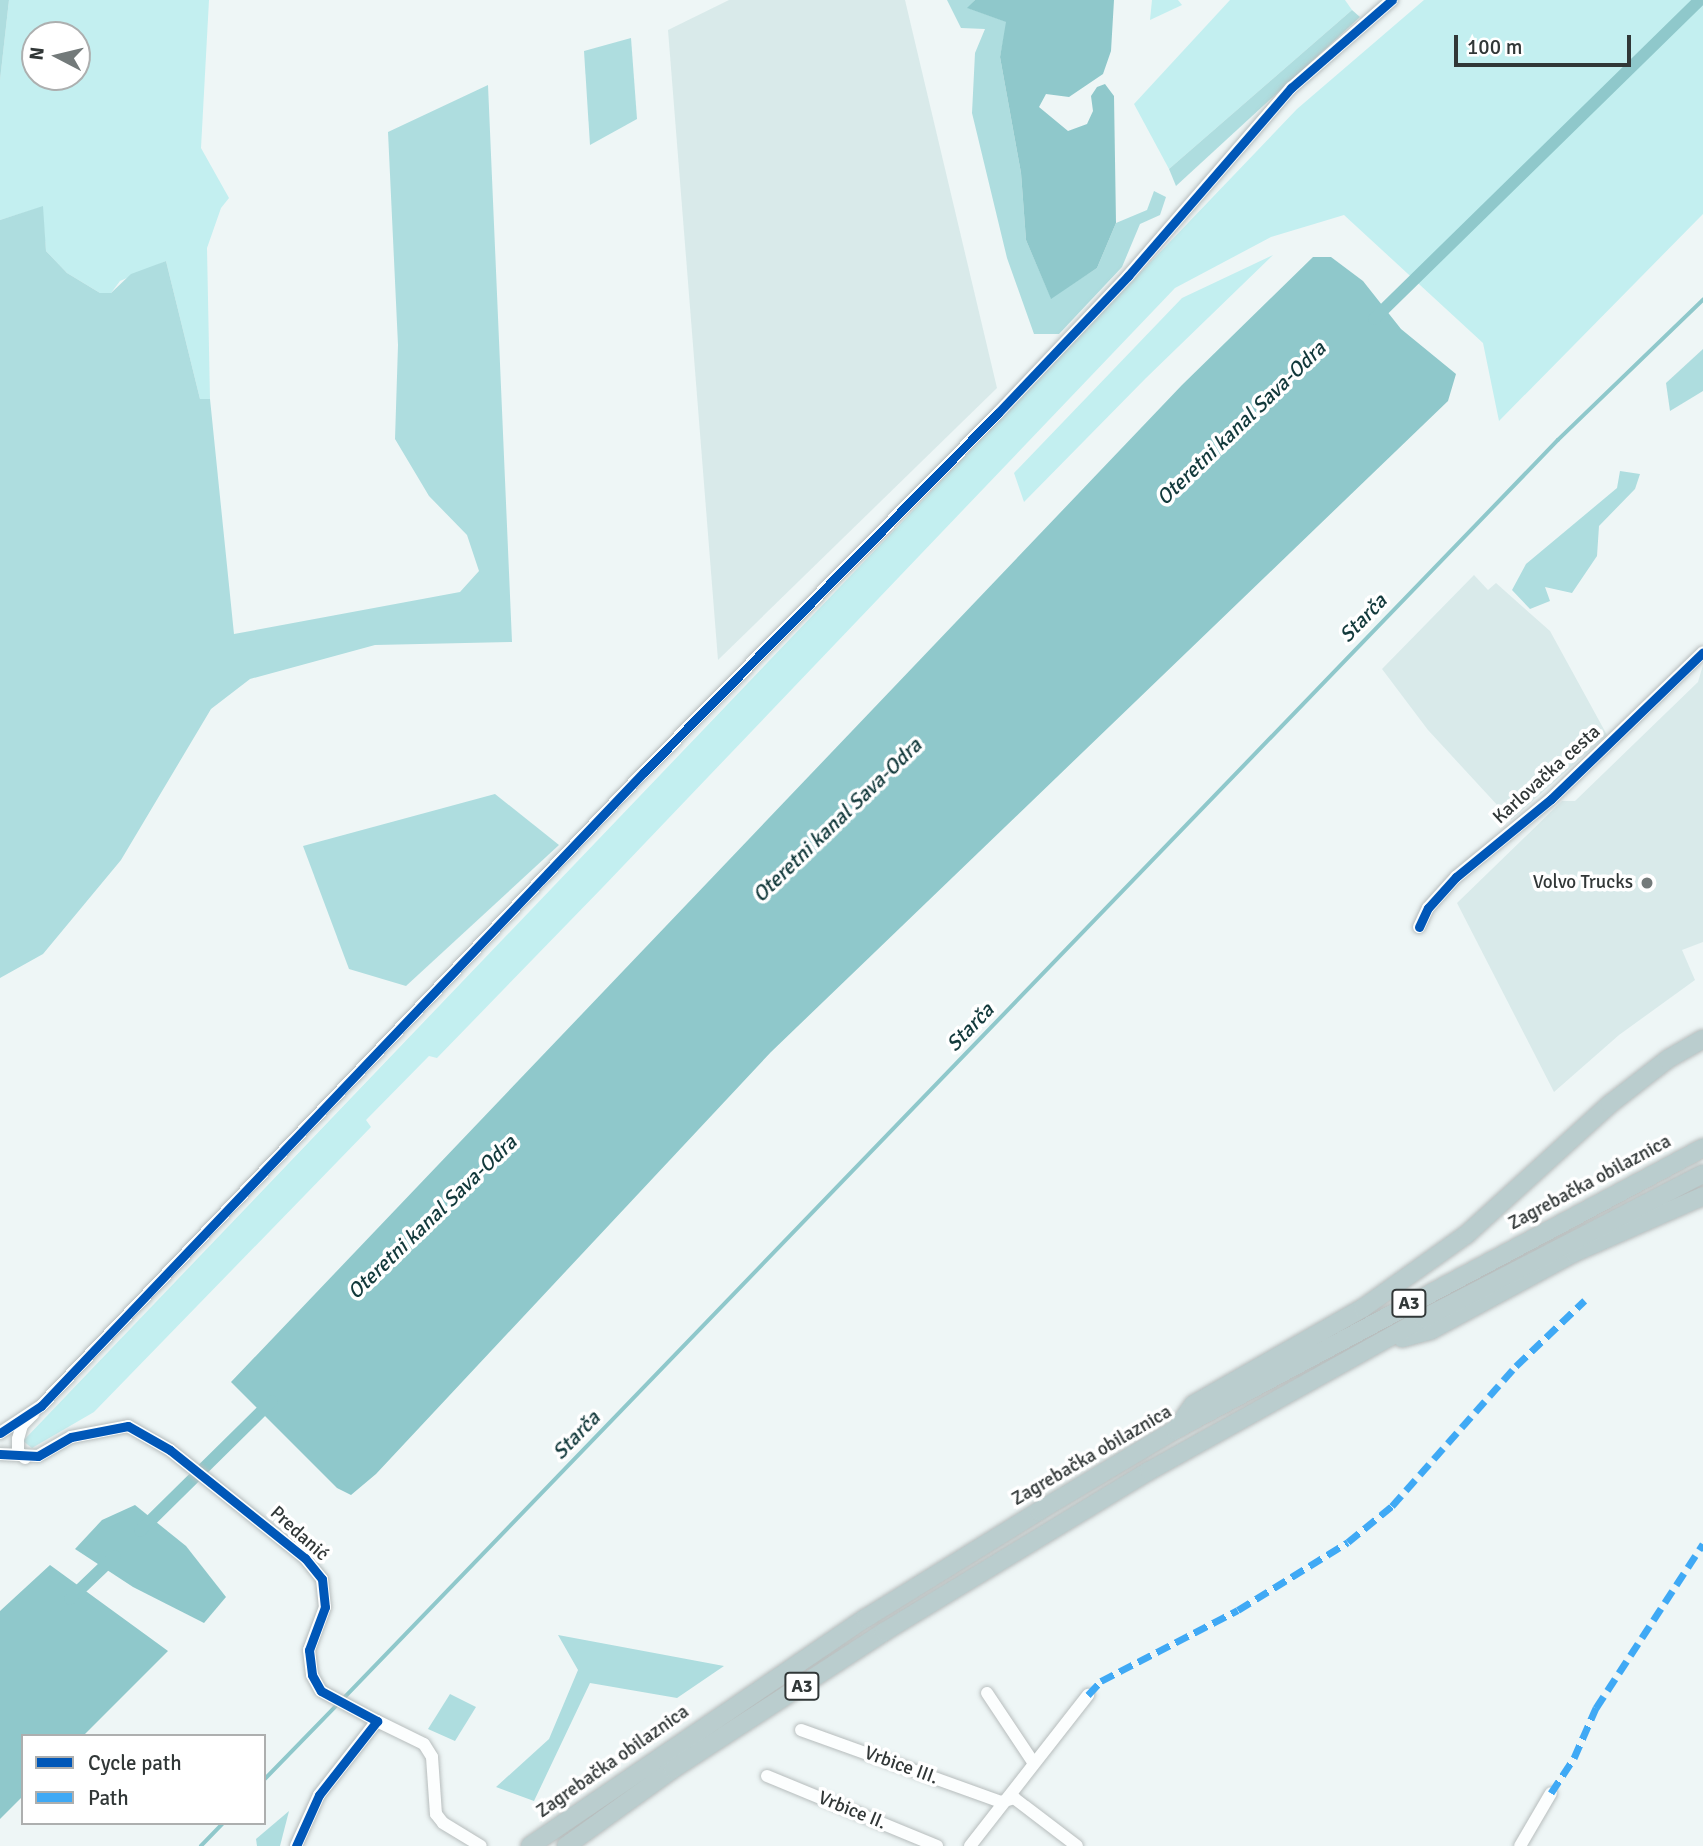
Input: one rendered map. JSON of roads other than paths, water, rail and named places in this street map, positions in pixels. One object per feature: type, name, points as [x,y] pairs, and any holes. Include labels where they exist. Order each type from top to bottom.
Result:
[{"type":"highway","points":[[1175,1430],[1194,1404],[1363,1308],[1467,1234],[1610,1104],[1668,1059],[1703,1039]]},
{"type":"highway","name":"Zagrebačka obilaznica","points":[[530,1846],[866,1618],[1175,1430],[1703,1148]]},
{"type":"highway","name":"A3","points":[[566,1846],[673,1769],[966,1581],[1160,1465],[1374,1345],[1703,1174]]},
{"type":"highway","points":[[1374,1345],[1431,1330],[1574,1253],[1703,1196]]},
{"type":"street","points":[[25,1458],[18,1452],[20,1432],[41,1406],[644,772],[1006,405],[1128,276],[1291,88],[1392,0]]},
{"type":"street","name":"Karlovačka cesta","points":[[1419,927],[1428,908],[1456,877],[1551,799],[1703,652]]},
{"type":"street","points":[[0,1433],[41,1406]]},
{"type":"street","name":"Predanić","points":[[25,1458],[38,1456],[71,1437],[128,1426],[170,1450],[305,1558],[322,1579],[323,1618],[307,1661],[321,1690],[331,1698],[424,1744],[432,1757],[436,1814],[481,1846]]},
{"type":"street","points":[[0,1454],[25,1458]]},
{"type":"street","points":[[987,1693],[1033,1762]]},
{"type":"street","points":[[970,1846],[1001,1802],[1088,1695]]},
{"type":"street","points":[[296,1846],[319,1795],[377,1721]]},
{"type":"street","name":"Vrbice III.","points":[[801,1730],[1001,1802],[1014,1798],[1077,1846]]},
{"type":"street","name":"Vrbice II.","points":[[767,1776],[937,1846]]},
{"type":"street","points":[[1520,1846],[1550,1793]]},
{"type":"water","points":[[975,0],[1114,0],[1111,51],[1103,74],[1069,97],[1046,94],[1039,107],[1068,131],[1087,124],[1093,111],[1091,96],[1097,87],[1105,84],[1114,96],[1116,223],[1097,268],[1051,299],[1026,240],[1021,173],[1000,57],[1006,22],[967,8]]},
{"type":"water","points":[[1313,257],[1331,257],[1363,281],[1401,329],[1456,374],[1448,401],[771,1052],[376,1474],[351,1495],[337,1488],[231,1382],[1182,385]]},
{"type":"water","points":[[135,1505],[186,1546],[226,1597],[204,1623],[133,1587],[75,1549],[102,1520]]},
{"type":"water","points":[[50,1565],[168,1651],[85,1734],[21,1734],[21,1798],[0,1819],[0,1611]]},
{"type":"waterway","name":"Oteretni kanal Sava-Odra","points":[[1374,319],[1700,0]]},
{"type":"waterway","name":"Starča","points":[[344,1698],[1558,440],[1703,300]]},
{"type":"waterway","name":"Oteretni kanal Sava-Odra","points":[[140,1531],[272,1401]]},
{"type":"waterway","name":"Oteretni kanal Sava-Odra","points":[[70,1599],[115,1556]]},
{"type":"waterway","name":"Starča","points":[[266,1778],[338,1704]]},
{"type":"waterway","name":"Starča","points":[[201,1846],[221,1825]]},
{"type":"place","name":"Volvo Trucks","points":[[1647,883]]}]
